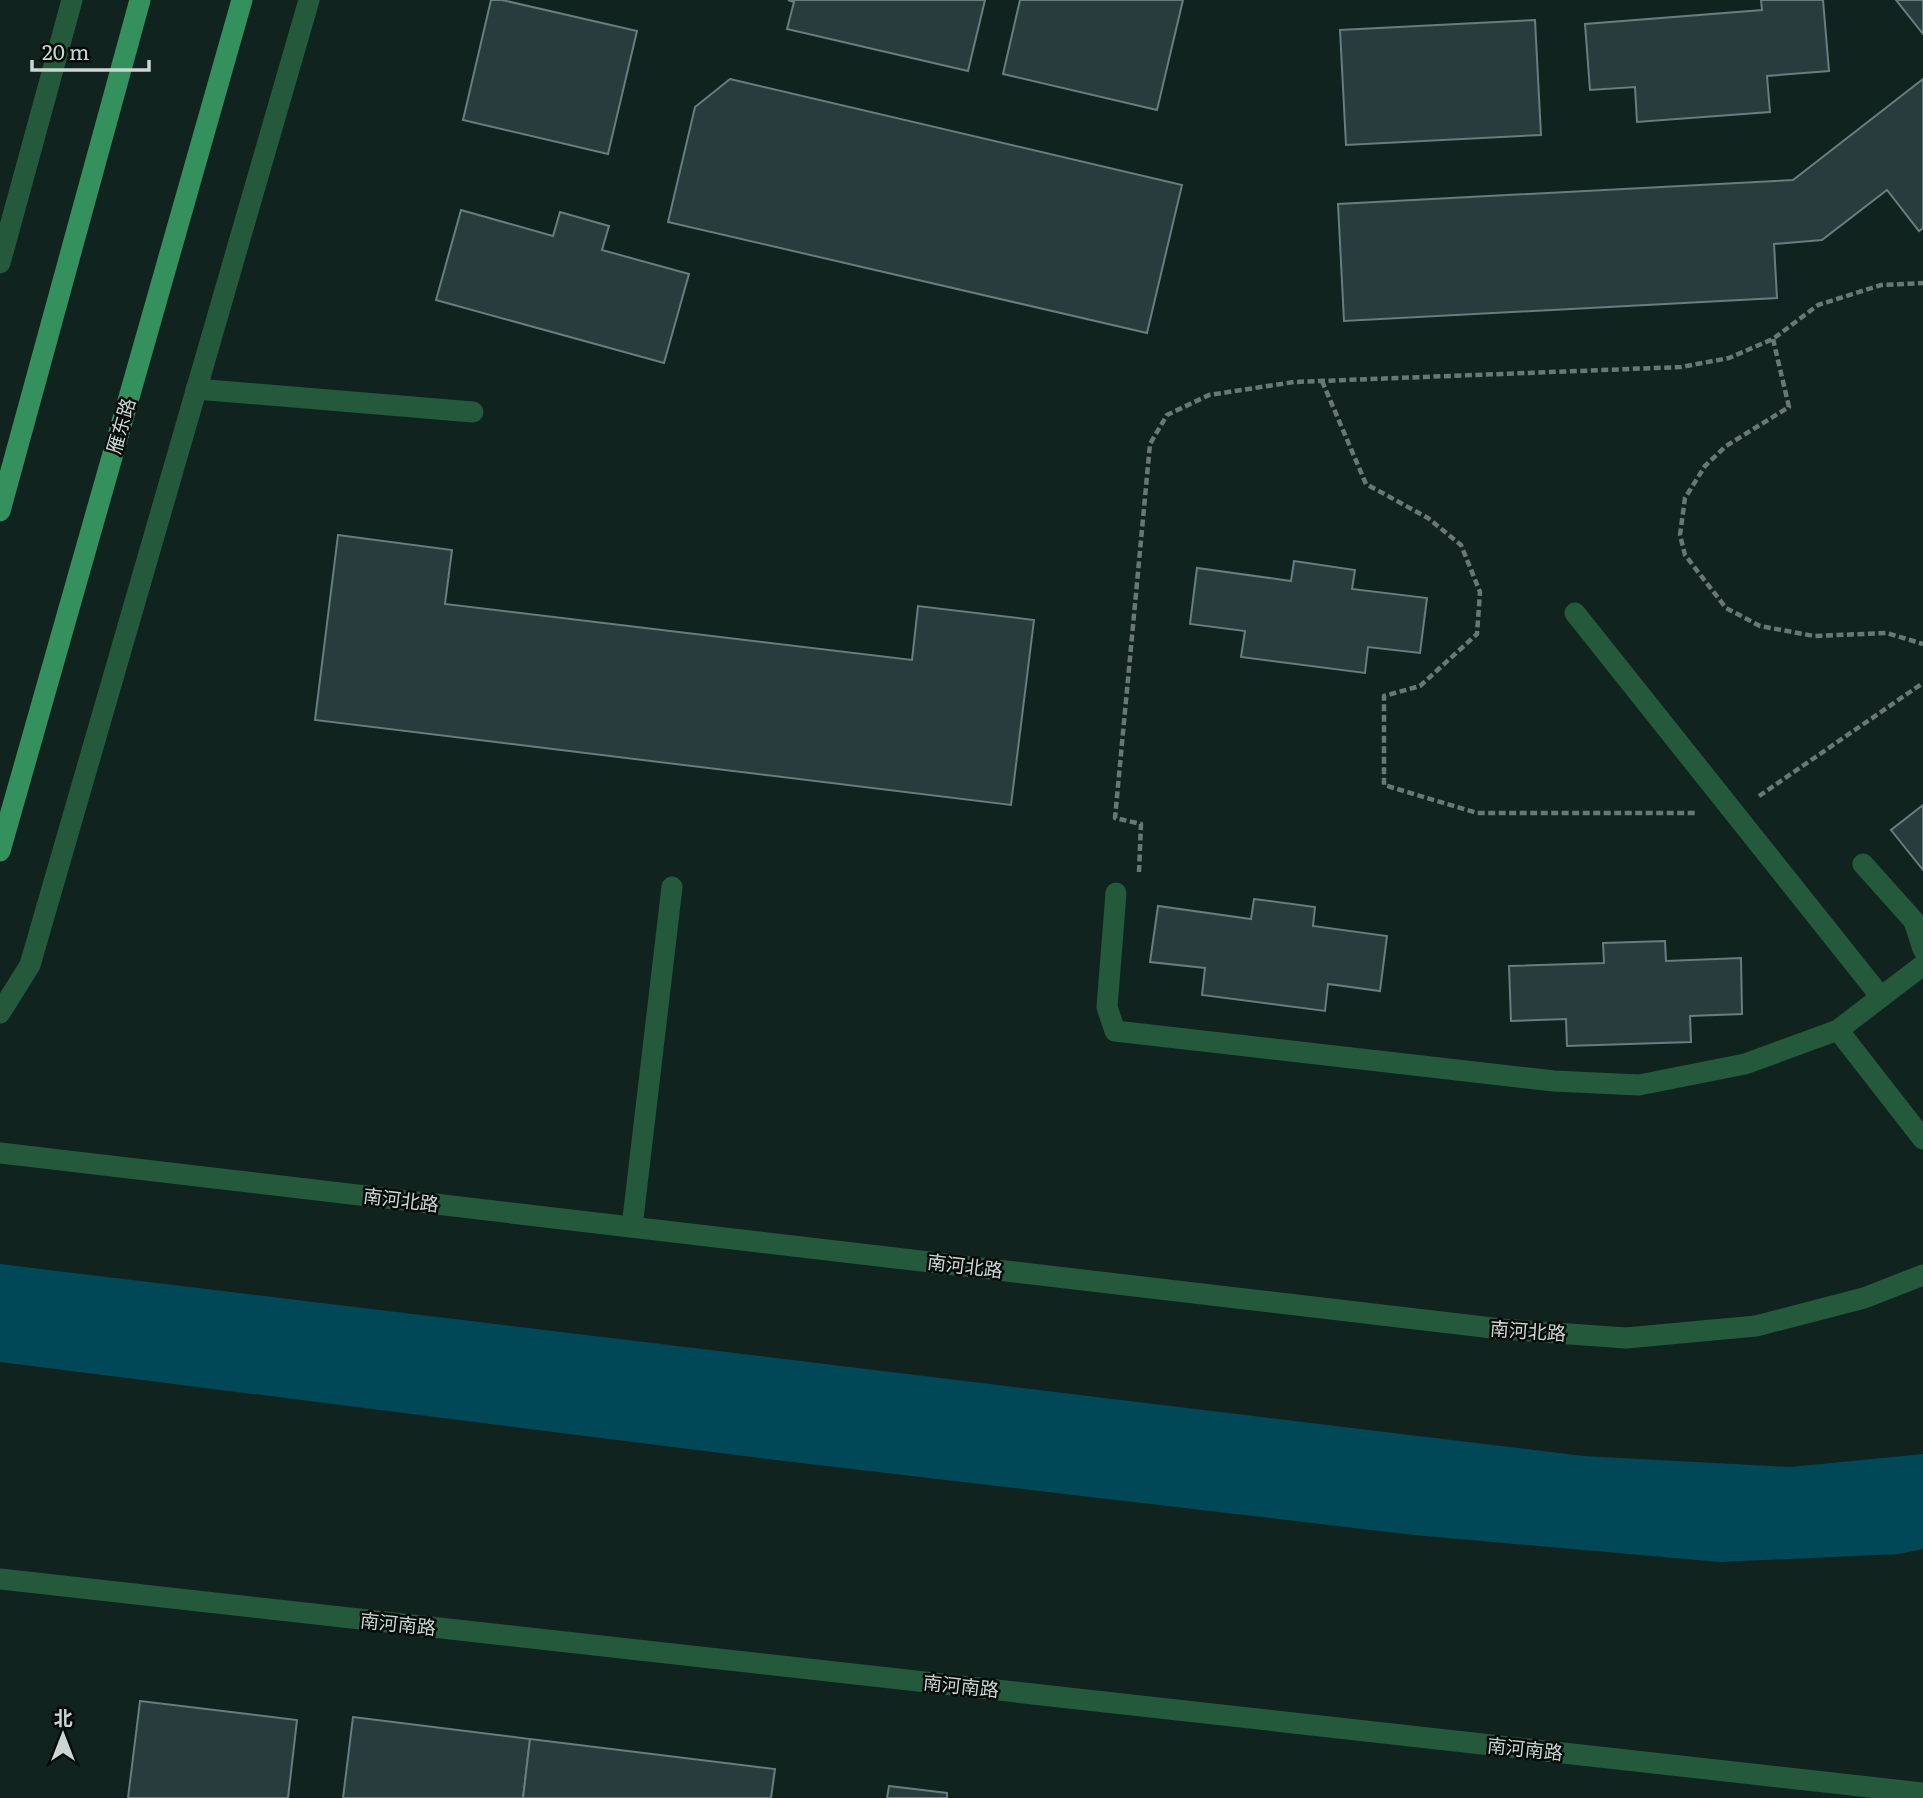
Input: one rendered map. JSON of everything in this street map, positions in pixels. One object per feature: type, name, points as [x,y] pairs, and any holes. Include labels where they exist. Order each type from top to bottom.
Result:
[{"type":"main road","points":[[0,511],[140,0]]},
{"type":"main road","name":"雁东路","points":[[0,851],[242,0]]},
{"type":"street","points":[[0,263],[72,0]]},
{"type":"street","points":[[0,1013],[30,965],[309,0]]},
{"type":"street","points":[[196,389],[473,412]]},
{"type":"street","points":[[1575,613],[1881,997]]},
{"type":"street","points":[[1864,864],[1914,921],[1923,949]]},
{"type":"street","points":[[632,1227],[672,887]]},
{"type":"street","points":[[1116,893],[1107,1007],[1115,1031],[1554,1081],[1639,1085],[1745,1064],[1838,1030],[1923,965]]},
{"type":"street","points":[[1838,1030],[1923,1139]]},
{"type":"street","name":"南河北路","points":[[0,1153],[1501,1329],[1626,1338],[1756,1326],[1864,1298],[1923,1275]]},
{"type":"street","name":"南河南路","points":[[0,1579],[1923,1793]]},
{"type":"path","points":[[1115,818],[1150,444],[1167,415],[1209,395],[1294,382],[1681,367],[1729,358],[1773,339],[1818,305],[1881,285],[1923,284]]},
{"type":"path","points":[[1773,339],[1790,407],[1726,446],[1705,466],[1685,498],[1680,535],[1685,555],[1726,608],[1760,626],[1814,636],[1887,633],[1923,644]]},
{"type":"path","points":[[1322,381],[1366,484],[1428,518],[1461,545],[1480,592],[1477,634],[1420,686],[1384,696],[1384,785],[1477,813],[1735,813],[1923,683]]},
{"type":"water","points":[[0,1264],[1584,1456],[1790,1467],[1923,1454],[1923,1549],[1899,1554],[1720,1562],[1414,1535],[767,1459],[0,1362]]},
{"type":"building","points":[[491,0],[502,0],[637,31],[608,154],[463,120]]},
{"type":"building","points":[[788,0],[985,0],[968,71],[787,29],[794,2]]},
{"type":"building","points":[[1020,0],[1183,0],[1157,110],[1003,74]]},
{"type":"building","points":[[1761,0],[1823,0],[1829,71],[1767,76],[1770,112],[1637,122],[1635,87],[1590,90],[1585,24],[1762,10]]},
{"type":"building","points":[[1896,0],[1923,0],[1923,34]]},
{"type":"building","points":[[1535,20],[1541,135],[1346,145],[1340,30]]},
{"type":"building","points":[[730,79],[1182,185],[1147,333],[668,222],[695,107]]},
{"type":"building","points":[[1923,79],[1923,228],[1919,231],[1887,190],[1822,240],[1774,244],[1777,298],[1344,321],[1338,204],[1793,180]]},
{"type":"building","points":[[461,210],[553,236],[560,212],[609,226],[602,250],[689,274],[664,363],[436,300]]},
{"type":"building","points":[[338,535],[452,550],[445,604],[912,660],[918,606],[1034,620],[1011,805],[315,720]]},
{"type":"building","points":[[1294,561],[1355,570],[1352,589],[1427,598],[1420,653],[1368,647],[1365,673],[1241,657],[1245,631],[1190,624],[1197,568],[1291,581]]},
{"type":"building","points":[[1923,805],[1923,870],[1891,830]]},
{"type":"building","points":[[1254,899],[1315,907],[1313,926],[1387,936],[1380,991],[1328,984],[1325,1011],[1202,995],[1205,968],[1150,962],[1158,906],[1251,919]]},
{"type":"building","points":[[1665,941],[1666,961],[1741,958],[1742,1014],[1690,1016],[1691,1042],[1567,1046],[1566,1019],[1511,1021],[1509,966],[1604,963],[1603,943]]},
{"type":"building","points":[[140,1701],[297,1720],[288,1798],[128,1798]]},
{"type":"building","points":[[353,1717],[530,1739],[523,1798],[343,1798]]},
{"type":"building","points":[[530,1739],[775,1769],[771,1798],[523,1798]]},
{"type":"building","points":[[889,1786],[947,1793],[947,1798],[887,1798]]}]
